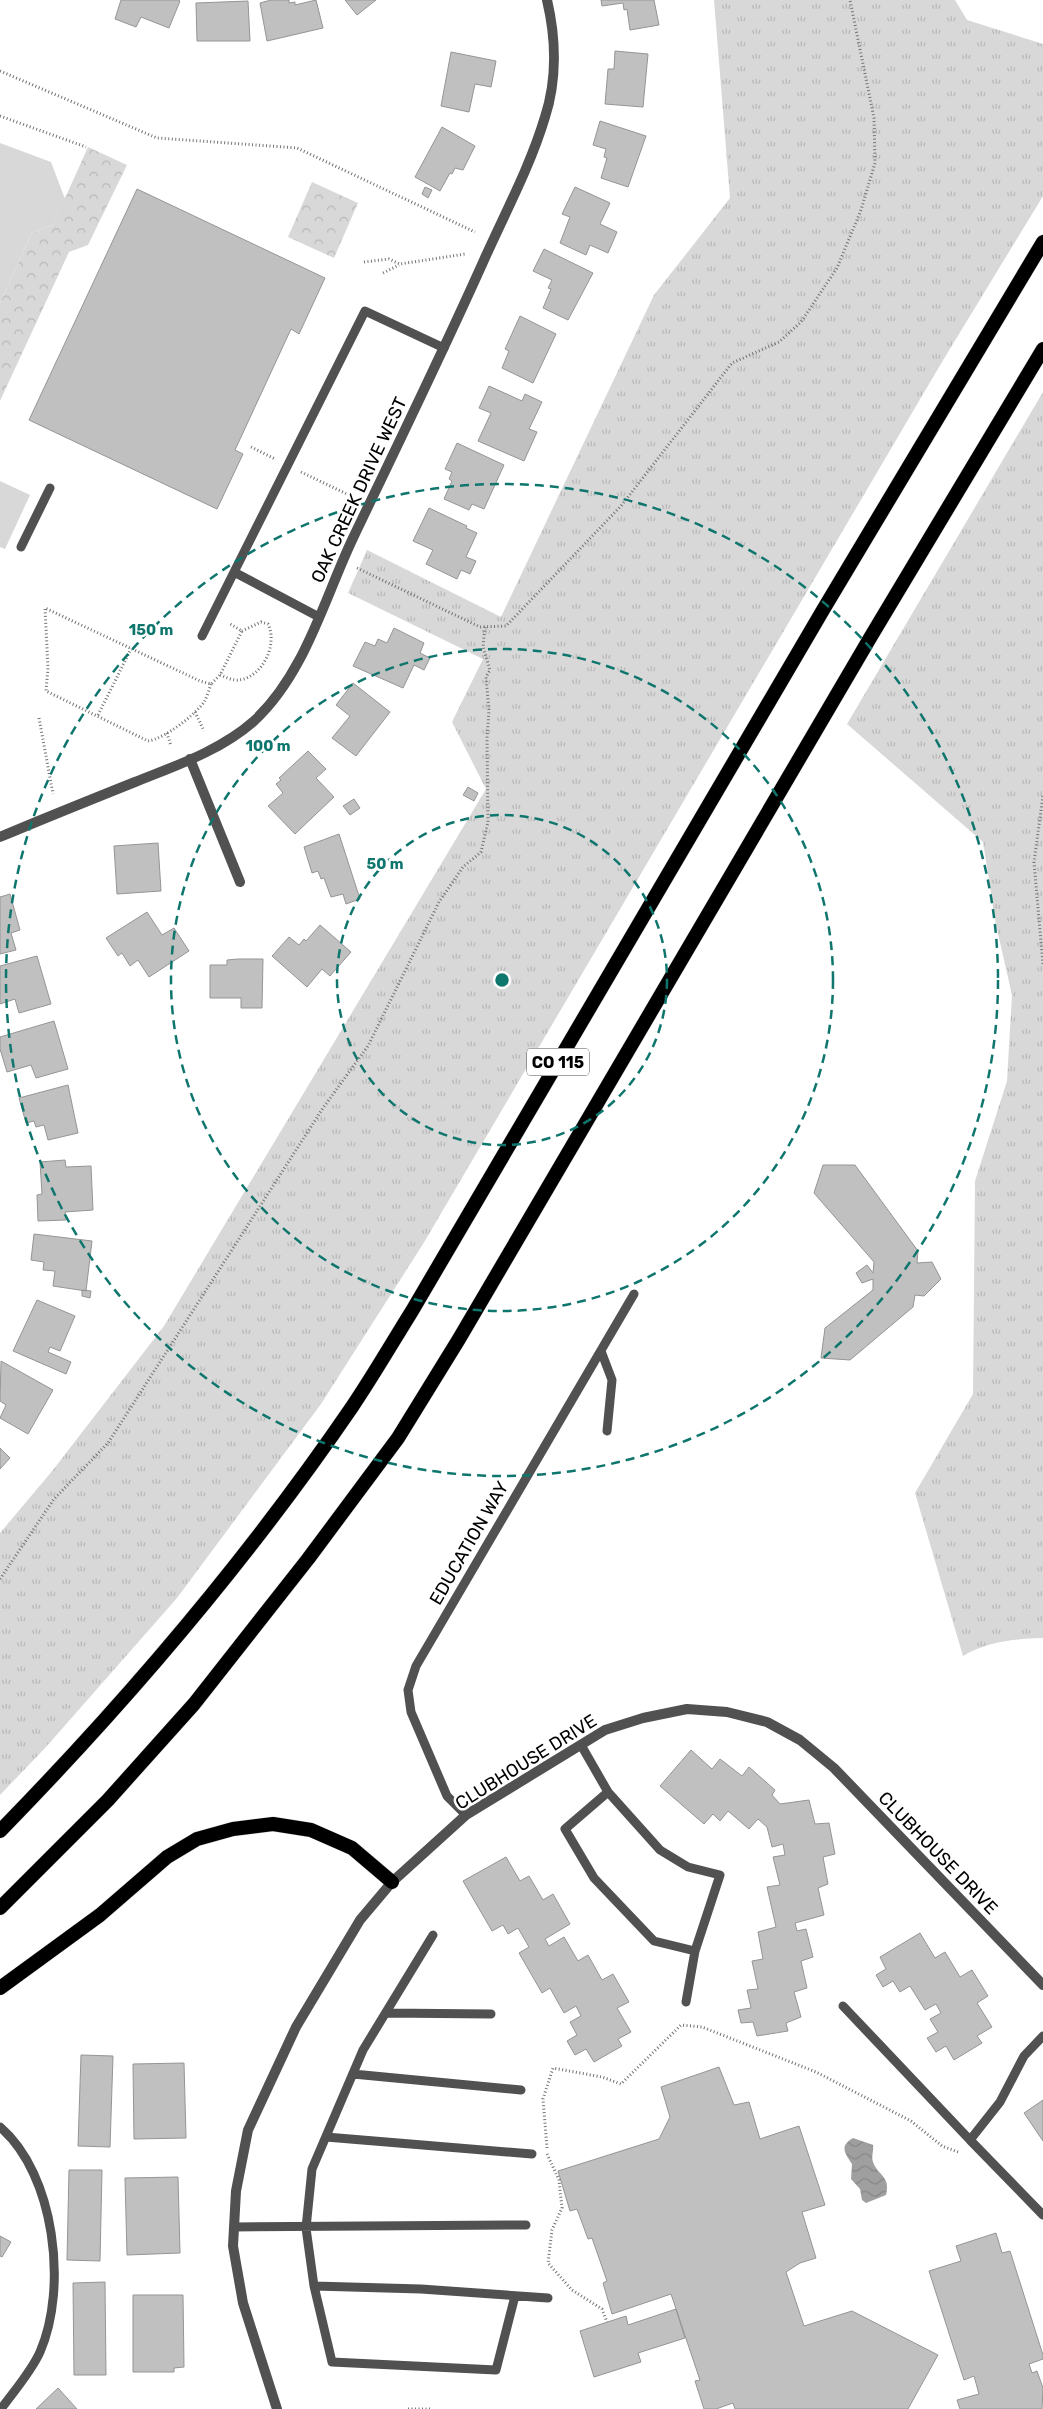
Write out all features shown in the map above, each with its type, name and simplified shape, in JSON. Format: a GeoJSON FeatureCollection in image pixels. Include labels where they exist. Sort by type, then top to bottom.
{"type":"FeatureCollection","features":[{"type":"Feature","properties":{"kind":"highway","name":"CO 115"},"geometry":{"type":"LineString","coordinates":[[0,1831],[68,1762],[152,1669],[265,1525],[352,1407],[412,1311],[818,618],[1043,242]]}},
{"type":"Feature","properties":{"kind":"highway","name":"CO 115"},"geometry":{"type":"LineString","coordinates":[[0,1908],[108,1800],[194,1704],[308,1559],[398,1438],[459,1339],[870,638],[1043,349]]}},
{"type":"Feature","properties":{"kind":"highway"},"geometry":{"type":"LineString","coordinates":[[0,1988],[100,1915],[167,1858],[197,1839],[233,1829],[273,1824],[311,1830],[352,1848],[392,1882]]}},
{"type":"Feature","properties":{"kind":"street","name":"OAK CREEK DRIVE WEST"},"geometry":{"type":"LineString","coordinates":[[0,837],[190,759],[232,737],[253,722],[269,705],[294,667],[319,616],[342,560],[444,348],[531,157],[546,115],[553,80],[554,49],[547,0]]}},
{"type":"Feature","properties":{"kind":"street"},"geometry":{"type":"LineString","coordinates":[[190,759],[240,882]]}},
{"type":"Feature","properties":{"kind":"street","name":"CLUBHOUSE DRIVE"},"geometry":{"type":"LineString","coordinates":[[277,2409],[243,2303],[233,2246],[236,2191],[248,2130],[296,2027],[360,1920],[392,1882],[466,1815],[605,1730],[643,1718],[687,1709],[726,1712],[767,1722],[800,1740],[834,1768],[1043,1985]]}},
{"type":"Feature","properties":{"kind":"lane"},"geometry":{"type":"LineString","coordinates":[[202,636],[365,311],[444,348]]}},
{"type":"Feature","properties":{"kind":"lane"},"geometry":{"type":"LineString","coordinates":[[21,547],[50,488]]}},
{"type":"Feature","properties":{"kind":"lane"},"geometry":{"type":"LineString","coordinates":[[234,572],[319,616]]}},
{"type":"Feature","properties":{"kind":"lane","name":"EDUCATION WAY"},"geometry":{"type":"LineString","coordinates":[[466,1815],[447,1796],[411,1712],[408,1690],[416,1666],[634,1294]]}},
{"type":"Feature","properties":{"kind":"lane"},"geometry":{"type":"LineString","coordinates":[[601,1350],[612,1380],[607,1431]]}},
{"type":"Feature","properties":{"kind":"lane"},"geometry":{"type":"LineString","coordinates":[[581,1745],[608,1792],[660,1850],[688,1866],[720,1874],[695,1951],[686,2002]]}},
{"type":"Feature","properties":{"kind":"lane"},"geometry":{"type":"LineString","coordinates":[[608,1792],[565,1829],[594,1878],[654,1941],[695,1951]]}},
{"type":"Feature","properties":{"kind":"lane"},"geometry":{"type":"LineString","coordinates":[[434,1935],[363,2050],[312,2169],[306,2228],[314,2286],[332,2362],[496,2370],[515,2296]]}},
{"type":"Feature","properties":{"kind":"lane"},"geometry":{"type":"LineString","coordinates":[[843,2006],[1043,2215]]}},
{"type":"Feature","properties":{"kind":"lane"},"geometry":{"type":"LineString","coordinates":[[386,2013],[491,2014]]}},
{"type":"Feature","properties":{"kind":"lane"},"geometry":{"type":"LineString","coordinates":[[970,2140],[1000,2102],[1024,2056],[1043,2036]]}},
{"type":"Feature","properties":{"kind":"lane"},"geometry":{"type":"LineString","coordinates":[[353,2074],[521,2090]]}},
{"type":"Feature","properties":{"kind":"lane"},"geometry":{"type":"LineString","coordinates":[[0,2127],[19,2149],[38,2184],[47,2208],[54,2251],[53,2302],[48,2332],[40,2354],[1,2409]]}},
{"type":"Feature","properties":{"kind":"lane"},"geometry":{"type":"LineString","coordinates":[[326,2137],[532,2154]]}},
{"type":"Feature","properties":{"kind":"lane"},"geometry":{"type":"LineString","coordinates":[[234,2226],[306,2228],[526,2225]]}},
{"type":"Feature","properties":{"kind":"lane"},"geometry":{"type":"LineString","coordinates":[[314,2286],[421,2289],[548,2298]]}},
{"type":"Feature","properties":{"kind":"path"},"geometry":{"type":"LineString","coordinates":[[342,560],[480,627],[506,626],[621,506],[732,363],[779,342],[801,322],[837,268],[861,210],[876,163],[874,118],[850,0]]}},
{"type":"Feature","properties":{"kind":"path"},"geometry":{"type":"LineString","coordinates":[[0,70],[157,138],[297,148],[475,232]]}},
{"type":"Feature","properties":{"kind":"path"},"geometry":{"type":"LineString","coordinates":[[0,116],[86,147]]}},
{"type":"Feature","properties":{"kind":"path"},"geometry":{"type":"LineString","coordinates":[[383,273],[400,264],[465,254]]}},
{"type":"Feature","properties":{"kind":"path"},"geometry":{"type":"LineString","coordinates":[[364,262],[389,258],[400,264]]}},
{"type":"Feature","properties":{"kind":"path"},"geometry":{"type":"LineString","coordinates":[[212,684],[200,681],[45,608],[48,668],[46,691],[148,741],[167,734],[195,712],[204,702],[212,684],[220,676],[242,631],[262,622],[268,624],[272,632],[272,648],[263,663],[251,675],[239,680],[220,676]]}},
{"type":"Feature","properties":{"kind":"path"},"geometry":{"type":"LineString","coordinates":[[230,624],[242,631]]}},
{"type":"Feature","properties":{"kind":"path"},"geometry":{"type":"LineString","coordinates":[[0,1579],[54,1499],[108,1443],[323,1108],[368,1046],[439,902],[463,867],[481,852],[488,822],[487,738],[489,710],[486,677],[490,670],[483,647],[484,626]]}},
{"type":"Feature","properties":{"kind":"path"},"geometry":{"type":"LineString","coordinates":[[98,715],[131,648]]}},
{"type":"Feature","properties":{"kind":"path"},"geometry":{"type":"LineString","coordinates":[[195,712],[204,730]]}},
{"type":"Feature","properties":{"kind":"path"},"geometry":{"type":"LineString","coordinates":[[39,718],[53,794]]}},
{"type":"Feature","properties":{"kind":"path"},"geometry":{"type":"LineString","coordinates":[[167,734],[171,746]]}},
{"type":"Feature","properties":{"kind":"path"},"geometry":{"type":"LineString","coordinates":[[1043,796],[1034,862],[1043,964]]}},
{"type":"Feature","properties":{"kind":"path"},"geometry":{"type":"LineString","coordinates":[[607,2322],[602,2309],[572,2290],[548,2263],[552,2230],[562,2208],[559,2180],[547,2155],[543,2099],[553,2068],[602,2077],[621,2084],[681,2025],[702,2027],[816,2072],[911,2121],[942,2146],[960,2152],[970,2140]]}},
{"type":"Feature","properties":{"kind":"path"},"geometry":{"type":"LineString","coordinates":[[408,2409],[432,2409]]}},
{"type":"Feature","properties":{"kind":"green space"},"geometry":{"type":"Polygon","coordinates":[[[714,0],[955,0],[967,20],[1043,44],[1043,196],[942,362],[423,1244],[321,1404],[177,1598],[46,1747],[0,1795],[0,1533],[53,1470],[164,1326],[486,789],[452,722],[483,659],[348,593],[367,550],[501,617],[654,295],[730,198],[714,0]]]}},
{"type":"Feature","properties":{"kind":"green space"},"geometry":{"type":"Polygon","coordinates":[[[0,143],[51,162],[65,199],[53,225],[32,233],[0,303],[0,143]]]}},
{"type":"Feature","properties":{"kind":"green space"},"geometry":{"type":"Polygon","coordinates":[[[88,147],[127,165],[88,245],[69,252],[0,401],[0,303],[32,233],[53,225],[88,147]]]}},
{"type":"Feature","properties":{"kind":"green space"},"geometry":{"type":"Polygon","coordinates":[[[312,182],[358,203],[334,258],[288,237],[312,182]]]}},
{"type":"Feature","properties":{"kind":"green space"},"geometry":{"type":"Polygon","coordinates":[[[1043,392],[1043,1638],[992,1644],[963,1656],[915,1493],[973,1394],[975,1181],[1007,1081],[1012,995],[996,925],[983,842],[847,724],[1043,392]]]}},
{"type":"Feature","properties":{"kind":"green space"},"geometry":{"type":"Polygon","coordinates":[[[0,481],[30,495],[5,549],[0,547],[0,481]]]}},
{"type":"Feature","properties":{"kind":"water"},"geometry":{"type":"Polygon","coordinates":[[[853,2138],[873,2145],[873,2162],[887,2184],[886,2195],[866,2203],[862,2200],[860,2189],[851,2179],[852,2164],[845,2150],[846,2144],[853,2138]]]}},
{"type":"Feature","properties":{"kind":"building"},"geometry":{"type":"Polygon","coordinates":[[[121,0],[180,1],[169,28],[141,17],[136,27],[115,19],[121,0]]]}},
{"type":"Feature","properties":{"kind":"building"},"geometry":{"type":"Polygon","coordinates":[[[271,0],[289,0],[289,3],[295,2],[295,5],[316,0],[323,28],[267,41],[260,3],[271,0]]]}},
{"type":"Feature","properties":{"kind":"building"},"geometry":{"type":"Polygon","coordinates":[[[345,0],[376,0],[357,15],[345,0]]]}},
{"type":"Feature","properties":{"kind":"building"},"geometry":{"type":"Polygon","coordinates":[[[601,0],[654,0],[659,25],[630,30],[627,9],[624,10],[623,3],[602,6],[601,0]]]}},
{"type":"Feature","properties":{"kind":"building"},"geometry":{"type":"Polygon","coordinates":[[[248,1],[250,41],[197,41],[196,3],[248,1]]]}},
{"type":"Feature","properties":{"kind":"building"},"geometry":{"type":"Polygon","coordinates":[[[615,51],[648,54],[643,107],[605,104],[608,69],[614,69],[615,51]]]}},
{"type":"Feature","properties":{"kind":"building"},"geometry":{"type":"Polygon","coordinates":[[[451,52],[496,61],[491,87],[475,84],[469,112],[441,106],[451,52]]]}},
{"type":"Feature","properties":{"kind":"building"},"geometry":{"type":"Polygon","coordinates":[[[600,121],[646,136],[628,187],[601,178],[607,158],[604,157],[606,149],[593,145],[600,121]]]}},
{"type":"Feature","properties":{"kind":"building"},"geometry":{"type":"Polygon","coordinates":[[[442,127],[475,146],[463,170],[455,168],[440,191],[415,177],[442,127]]]}},
{"type":"Feature","properties":{"kind":"building"},"geometry":{"type":"Polygon","coordinates":[[[425,187],[432,190],[428,198],[422,194],[425,187]]]}},
{"type":"Feature","properties":{"kind":"building"},"geometry":{"type":"Polygon","coordinates":[[[575,187],[610,203],[600,224],[617,232],[608,253],[590,245],[586,255],[560,243],[570,217],[562,214],[575,187]]]}},
{"type":"Feature","properties":{"kind":"building"},"geometry":{"type":"Polygon","coordinates":[[[137,189],[325,278],[299,334],[291,329],[235,450],[243,454],[217,509],[29,420],[137,189]]]}},
{"type":"Feature","properties":{"kind":"building"},"geometry":{"type":"Polygon","coordinates":[[[544,249],[593,273],[568,320],[543,308],[551,289],[548,288],[552,280],[533,271],[544,249]]]}},
{"type":"Feature","properties":{"kind":"building"},"geometry":{"type":"Polygon","coordinates":[[[520,316],[556,334],[533,383],[502,368],[509,351],[505,349],[520,316]]]}},
{"type":"Feature","properties":{"kind":"building"},"geometry":{"type":"Polygon","coordinates":[[[489,386],[522,401],[525,394],[542,402],[529,429],[537,432],[524,461],[478,441],[491,413],[479,408],[489,386]]]}},
{"type":"Feature","properties":{"kind":"building"},"geometry":{"type":"Polygon","coordinates":[[[457,443],[504,465],[484,509],[472,504],[469,510],[444,499],[452,481],[449,479],[452,472],[445,469],[457,443]]]}},
{"type":"Feature","properties":{"kind":"building"},"geometry":{"type":"Polygon","coordinates":[[[429,508],[467,526],[466,528],[477,533],[466,557],[476,561],[470,574],[461,570],[457,579],[426,564],[433,550],[413,541],[429,508]]]}},
{"type":"Feature","properties":{"kind":"building"},"geometry":{"type":"Polygon","coordinates":[[[394,628],[424,643],[420,653],[430,658],[424,670],[414,665],[403,688],[353,666],[365,642],[375,646],[378,639],[387,643],[394,628]]]}},
{"type":"Feature","properties":{"kind":"building"},"geometry":{"type":"Polygon","coordinates":[[[353,683],[390,712],[356,756],[332,738],[350,716],[336,705],[353,683]]]}},
{"type":"Feature","properties":{"kind":"building"},"geometry":{"type":"Polygon","coordinates":[[[308,751],[326,769],[316,778],[334,797],[295,834],[268,806],[283,793],[276,784],[281,780],[279,778],[308,751]]]}},
{"type":"Feature","properties":{"kind":"building"},"geometry":{"type":"Polygon","coordinates":[[[468,787],[478,793],[474,801],[463,795],[468,787]]]}},
{"type":"Feature","properties":{"kind":"building"},"geometry":{"type":"Polygon","coordinates":[[[354,799],[360,808],[350,815],[343,806],[354,799]]]}},
{"type":"Feature","properties":{"kind":"building"},"geometry":{"type":"Polygon","coordinates":[[[339,834],[360,899],[346,904],[343,894],[331,897],[324,878],[321,879],[318,871],[312,873],[304,847],[339,834]]]}},
{"type":"Feature","properties":{"kind":"building"},"geometry":{"type":"Polygon","coordinates":[[[158,843],[161,891],[117,894],[114,846],[158,843]]]}},
{"type":"Feature","properties":{"kind":"building"},"geometry":{"type":"Polygon","coordinates":[[[10,894],[20,930],[11,933],[16,950],[0,954],[0,897],[10,894]]]}},
{"type":"Feature","properties":{"kind":"building"},"geometry":{"type":"Polygon","coordinates":[[[147,912],[162,935],[174,928],[189,951],[149,977],[138,960],[130,966],[122,953],[118,956],[106,938],[147,912]]]}},
{"type":"Feature","properties":{"kind":"building"},"geometry":{"type":"Polygon","coordinates":[[[320,925],[351,952],[330,976],[322,969],[307,987],[272,956],[289,937],[299,945],[304,939],[306,941],[320,925]]]}},
{"type":"Feature","properties":{"kind":"building"},"geometry":{"type":"Polygon","coordinates":[[[37,956],[51,1004],[19,1013],[15,999],[0,1004],[0,966],[37,956]]]}},
{"type":"Feature","properties":{"kind":"building"},"geometry":{"type":"Polygon","coordinates":[[[263,959],[262,1008],[241,1008],[241,998],[210,998],[210,965],[227,965],[227,960],[263,959]]]}},
{"type":"Feature","properties":{"kind":"building"},"geometry":{"type":"Polygon","coordinates":[[[54,1021],[68,1069],[36,1078],[31,1065],[7,1072],[0,1049],[0,1037],[54,1021]]]}},
{"type":"Feature","properties":{"kind":"building"},"geometry":{"type":"Polygon","coordinates":[[[68,1085],[78,1133],[48,1140],[44,1125],[36,1127],[34,1121],[26,1123],[19,1098],[68,1085]]]}},
{"type":"Feature","properties":{"kind":"building"},"geometry":{"type":"Polygon","coordinates":[[[65,1160],[66,1167],[91,1166],[93,1210],[65,1212],[66,1220],[38,1221],[37,1195],[42,1194],[40,1162],[65,1160]]]}},
{"type":"Feature","properties":{"kind":"building"},"geometry":{"type":"Polygon","coordinates":[[[823,1165],[855,1165],[918,1251],[917,1263],[932,1262],[941,1279],[924,1296],[915,1295],[913,1307],[850,1360],[821,1358],[825,1328],[873,1290],[873,1279],[862,1283],[856,1273],[867,1265],[873,1273],[874,1262],[814,1193],[823,1165]]]}},
{"type":"Feature","properties":{"kind":"building"},"geometry":{"type":"Polygon","coordinates":[[[34,1234],[92,1241],[86,1291],[53,1286],[55,1271],[43,1270],[44,1262],[31,1260],[34,1234]]]}},
{"type":"Feature","properties":{"kind":"building"},"geometry":{"type":"Polygon","coordinates":[[[82,1290],[91,1291],[90,1298],[82,1296],[82,1290]]]}},
{"type":"Feature","properties":{"kind":"building"},"geometry":{"type":"Polygon","coordinates":[[[37,1300],[75,1316],[60,1351],[50,1347],[48,1352],[71,1362],[66,1374],[13,1351],[37,1300]]]}},
{"type":"Feature","properties":{"kind":"building"},"geometry":{"type":"Polygon","coordinates":[[[1,1361],[53,1390],[28,1434],[0,1418],[6,1405],[0,1401],[1,1361]]]}},
{"type":"Feature","properties":{"kind":"building"},"geometry":{"type":"Polygon","coordinates":[[[0,1448],[10,1458],[0,1469],[0,1448]]]}},
{"type":"Feature","properties":{"kind":"building"},"geometry":{"type":"Polygon","coordinates":[[[691,1750],[712,1769],[720,1759],[742,1776],[749,1767],[775,1790],[772,1795],[780,1804],[809,1800],[815,1824],[829,1823],[835,1854],[823,1857],[828,1884],[818,1888],[824,1915],[795,1923],[797,1931],[806,1929],[813,1957],[801,1961],[807,1988],[794,1992],[801,2017],[786,2023],[788,2031],[757,2036],[753,2022],[741,2023],[738,2010],[751,2008],[747,1990],[758,1989],[752,1961],[763,1959],[758,1932],[776,1927],[767,1887],[780,1885],[773,1857],[785,1855],[783,1844],[772,1847],[767,1827],[758,1819],[749,1829],[728,1811],[720,1821],[713,1814],[704,1824],[660,1786],[691,1750]]]}},
{"type":"Feature","properties":{"kind":"building"},"geometry":{"type":"Polygon","coordinates":[[[506,1857],[520,1881],[529,1876],[543,1900],[553,1894],[570,1924],[545,1939],[549,1946],[564,1937],[578,1961],[588,1955],[602,1980],[613,1974],[629,2002],[617,2008],[631,2032],[618,2039],[622,2046],[594,2062],[586,2049],[575,2055],[567,2041],[577,2035],[570,2022],[581,2016],[576,2006],[564,2013],[550,1988],[542,1993],[519,1953],[529,1947],[518,1928],[508,1934],[503,1925],[492,1931],[463,1881],[506,1857]]]}},
{"type":"Feature","properties":{"kind":"building"},"geometry":{"type":"Polygon","coordinates":[[[920,1933],[935,1958],[945,1952],[960,1977],[972,1970],[988,1996],[977,2003],[992,2027],[977,2036],[982,2043],[954,2060],[946,2046],[936,2052],[927,2038],[938,2032],[930,2019],[941,2013],[936,2004],[925,2010],[910,1986],[900,1992],[893,1981],[883,1987],[876,1975],[886,1969],[880,1957],[920,1933]]]}},
{"type":"Feature","properties":{"kind":"building"},"geometry":{"type":"Polygon","coordinates":[[[81,2055],[113,2056],[110,2147],[78,2146],[81,2055]]]}},
{"type":"Feature","properties":{"kind":"building"},"geometry":{"type":"Polygon","coordinates":[[[184,2063],[186,2138],[134,2139],[133,2064],[184,2063]]]}},
{"type":"Feature","properties":{"kind":"building"},"geometry":{"type":"Polygon","coordinates":[[[719,2067],[734,2105],[749,2102],[760,2139],[799,2126],[825,2205],[802,2212],[816,2258],[800,2263],[786,2272],[804,2326],[852,2311],[938,2355],[908,2409],[735,2409],[733,2403],[716,2409],[704,2409],[695,2381],[700,2380],[671,2294],[612,2314],[603,2283],[607,2281],[592,2238],[588,2239],[577,2209],[570,2211],[558,2171],[659,2139],[670,2117],[661,2087],[719,2067]]]}},
{"type":"Feature","properties":{"kind":"building"},"geometry":{"type":"Polygon","coordinates":[[[1043,2100],[1043,2141],[1024,2113],[1043,2100]]]}},
{"type":"Feature","properties":{"kind":"building"},"geometry":{"type":"Polygon","coordinates":[[[69,2170],[102,2170],[100,2261],[67,2260],[69,2170]]]}},
{"type":"Feature","properties":{"kind":"building"},"geometry":{"type":"Polygon","coordinates":[[[178,2177],[180,2253],[127,2255],[125,2178],[178,2177]]]}},
{"type":"Feature","properties":{"kind":"building"},"geometry":{"type":"Polygon","coordinates":[[[996,2233],[1002,2253],[1010,2251],[1043,2355],[1043,2359],[1029,2364],[1032,2373],[1037,2371],[1043,2388],[1042,2409],[960,2409],[957,2400],[979,2394],[974,2376],[964,2380],[929,2271],[961,2261],[956,2246],[996,2233]]]}},
{"type":"Feature","properties":{"kind":"building"},"geometry":{"type":"Polygon","coordinates":[[[0,2236],[11,2242],[2,2257],[0,2256],[0,2236]]]}},
{"type":"Feature","properties":{"kind":"building"},"geometry":{"type":"Polygon","coordinates":[[[105,2282],[106,2375],[74,2375],[73,2283],[105,2282]]]}},
{"type":"Feature","properties":{"kind":"building"},"geometry":{"type":"Polygon","coordinates":[[[133,2295],[183,2295],[184,2367],[174,2368],[174,2372],[133,2372],[133,2295]]]}},
{"type":"Feature","properties":{"kind":"building"},"geometry":{"type":"Polygon","coordinates":[[[676,2309],[685,2338],[638,2353],[641,2362],[594,2377],[580,2331],[626,2316],[628,2325],[676,2309]]]}},
{"type":"Feature","properties":{"kind":"building"},"geometry":{"type":"Polygon","coordinates":[[[58,2388],[77,2409],[36,2409],[58,2388]]]}}]}
